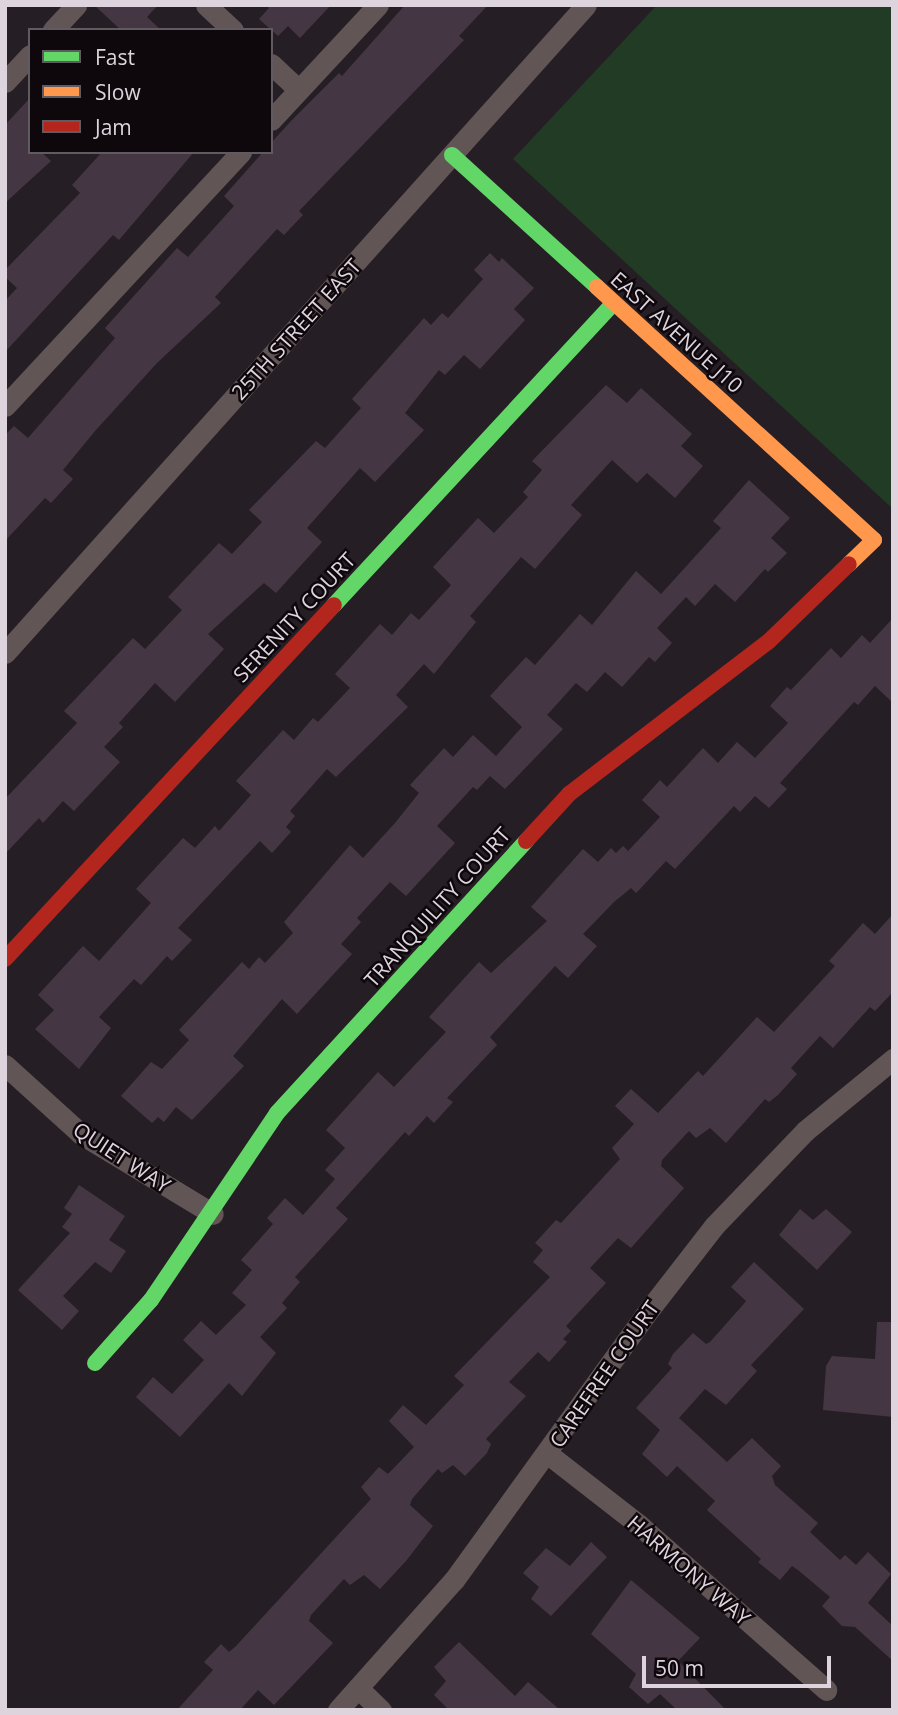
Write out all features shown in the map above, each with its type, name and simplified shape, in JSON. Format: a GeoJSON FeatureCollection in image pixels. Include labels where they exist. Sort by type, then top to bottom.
{"type":"FeatureCollection","features":[{"type":"Feature","properties":{"kind":"street"},"geometry":{"type":"LineString","coordinates":[[55,28],[76,5]]}},
{"type":"Feature","properties":{"kind":"street"},"geometry":{"type":"LineString","coordinates":[[206,5],[231,28]]}},
{"type":"Feature","properties":{"kind":"street"},"geometry":{"type":"LineString","coordinates":[[273,118],[378,5]]}},
{"type":"Feature","properties":{"kind":"street","name":"25TH STREET EAST"},"geometry":{"type":"LineString","coordinates":[[8,644],[586,5]]}},
{"type":"Feature","properties":{"kind":"street"},"geometry":{"type":"LineString","coordinates":[[5,82],[28,57]]}},
{"type":"Feature","properties":{"kind":"street"},"geometry":{"type":"LineString","coordinates":[[273,66],[299,90]]}},
{"type":"Feature","properties":{"kind":"street"},"geometry":{"type":"LineString","coordinates":[[5,405],[239,154]]}},
{"type":"Feature","properties":{"kind":"street","name":"EAST AVENUE J10"},"geometry":{"type":"LineString","coordinates":[[452,155],[874,540]]}},
{"type":"Feature","properties":{"kind":"street","name":"SERENITY COURT"},"geometry":{"type":"LineString","coordinates":[[5,960],[614,303]]}},
{"type":"Feature","properties":{"kind":"street","name":"TRANQUILITY COURT"},"geometry":{"type":"LineString","coordinates":[[95,1363],[151,1300],[213,1214],[277,1112],[569,794],[768,642],[874,540]]}},
{"type":"Feature","properties":{"kind":"street","name":"CAREFREE COURT"},"geometry":{"type":"LineString","coordinates":[[338,1710],[454,1580],[548,1454],[645,1315],[715,1226],[805,1131],[893,1059]]}},
{"type":"Feature","properties":{"kind":"street","name":"QUIET WAY"},"geometry":{"type":"LineString","coordinates":[[5,1065],[81,1134],[213,1214]]}},
{"type":"Feature","properties":{"kind":"street","name":"HARMONY WAY"},"geometry":{"type":"LineString","coordinates":[[548,1454],[638,1524],[826,1690]]}},
{"type":"Feature","properties":{"kind":"street"},"geometry":{"type":"LineString","coordinates":[[358,1688],[381,1710]]}},
{"type":"Feature","properties":{"kind":"green space"},"geometry":{"type":"Polygon","coordinates":[[[657,5],[893,5],[893,509],[513,159],[657,5]]]}},
{"type":"Feature","properties":{"kind":"building"},"geometry":{"type":"Polygon","coordinates":[[[94,5],[158,5],[147,17],[159,28],[119,28],[94,5]]]}},
{"type":"Feature","properties":{"kind":"building"},"geometry":{"type":"Polygon","coordinates":[[[266,5],[331,5],[300,38],[288,26],[278,36],[273,28],[269,28],[259,19],[269,8],[266,5]]]}},
{"type":"Feature","properties":{"kind":"building"},"geometry":{"type":"Polygon","coordinates":[[[405,5],[488,5],[459,36],[464,40],[299,211],[303,215],[284,235],[277,229],[215,297],[221,303],[157,363],[95,431],[63,470],[73,479],[51,503],[45,498],[5,541],[5,435],[14,426],[28,438],[115,338],[105,328],[177,248],[188,257],[234,206],[224,196],[261,154],[273,154],[273,141],[339,73],[342,76],[405,5]]]}},
{"type":"Feature","properties":{"kind":"building"},"geometry":{"type":"Polygon","coordinates":[[[28,100],[28,154],[43,154],[51,161],[5,203],[5,125],[28,100]]]}},
{"type":"Feature","properties":{"kind":"building"},"geometry":{"type":"Polygon","coordinates":[[[100,154],[192,154],[119,240],[113,235],[5,352],[5,301],[17,288],[5,277],[5,270],[80,193],[72,185],[100,154]]]}},
{"type":"Feature","properties":{"kind":"building"},"geometry":{"type":"Polygon","coordinates":[[[490,253],[499,262],[502,258],[534,288],[514,309],[525,320],[480,369],[464,355],[445,375],[439,370],[405,413],[424,430],[375,482],[360,468],[307,528],[322,542],[276,593],[264,583],[208,634],[224,649],[175,702],[155,683],[119,723],[123,727],[104,747],[120,762],[74,811],[63,801],[43,823],[39,818],[5,854],[5,799],[77,723],[64,711],[133,638],[145,649],[182,610],[168,597],[219,543],[232,554],[262,522],[249,510],[316,441],[325,448],[361,408],[352,399],[424,318],[431,325],[442,313],[448,318],[483,279],[474,270],[490,253]]]}},
{"type":"Feature","properties":{"kind":"building"},"geometry":{"type":"Polygon","coordinates":[[[606,385],[627,403],[641,388],[692,434],[681,446],[703,466],[675,498],[647,473],[637,483],[612,460],[571,505],[582,515],[535,569],[521,557],[470,616],[476,622],[434,674],[424,664],[396,695],[408,707],[336,777],[327,769],[290,811],[295,816],[286,827],[291,832],[272,853],[260,841],[178,928],[192,940],[172,961],[167,956],[141,985],[134,979],[99,1017],[111,1028],[79,1069],[35,1029],[54,1010],[38,995],[83,946],[99,961],[151,903],[136,889],[183,838],[195,848],[215,826],[219,831],[251,795],[236,781],[283,730],[294,740],[313,718],[318,722],[350,688],[335,674],[380,624],[392,635],[411,613],[419,620],[451,585],[433,567],[478,518],[494,533],[528,497],[523,492],[542,470],[532,461],[606,385]]]}},
{"type":"Feature","properties":{"kind":"building"},"geometry":{"type":"Polygon","coordinates":[[[749,480],[790,518],[771,538],[787,553],[768,572],[765,569],[735,602],[715,584],[695,606],[686,597],[657,628],[672,643],[655,662],[649,657],[622,687],[605,672],[587,692],[576,683],[547,715],[563,729],[505,789],[490,776],[477,790],[473,787],[437,826],[455,843],[406,896],[390,882],[357,918],[361,922],[341,944],[352,954],[297,1014],[282,999],[233,1056],[244,1066],[192,1120],[176,1107],[164,1122],[158,1117],[152,1123],[121,1096],[151,1062],[162,1069],[189,1040],[179,1030],[242,962],[249,969],[259,957],[265,963],[293,933],[284,922],[350,845],[363,858],[419,793],[410,785],[444,748],[453,757],[473,735],[496,756],[522,727],[490,696],[526,657],[535,665],[580,614],[592,625],[636,571],[661,594],[721,528],[713,521],[749,480]]]}},
{"type":"Feature","properties":{"kind":"building"},"geometry":{"type":"Polygon","coordinates":[[[893,618],[893,703],[875,686],[858,705],[854,702],[780,783],[787,789],[769,808],[755,796],[740,812],[734,806],[675,869],[666,861],[636,893],[631,888],[583,934],[597,946],[568,978],[555,966],[490,1037],[497,1045],[447,1098],[453,1102],[434,1123],[427,1116],[409,1136],[405,1132],[336,1208],[348,1219],[295,1277],[300,1282],[282,1303],[287,1308],[260,1337],[276,1353],[242,1396],[229,1383],[180,1437],[136,1397],[153,1377],[172,1394],[204,1360],[183,1340],[201,1321],[216,1335],[246,1305],[232,1293],[252,1270],[241,1260],[273,1224],[267,1218],[285,1198],[303,1215],[335,1179],[325,1170],[345,1148],[326,1130],[378,1072],[394,1087],[446,1032],[429,1017],[479,962],[491,973],[547,921],[531,907],[583,849],[598,862],[611,848],[616,853],[623,846],[628,851],[660,817],[642,800],[660,780],[667,787],[703,748],[718,763],[737,742],[755,758],[788,723],[770,706],[787,687],[791,690],[831,648],[841,658],[862,635],[870,643],[893,618]]]}},
{"type":"Feature","properties":{"kind":"building"},"geometry":{"type":"Polygon","coordinates":[[[893,914],[893,992],[875,1011],[870,1007],[833,1048],[820,1036],[791,1068],[797,1074],[778,1095],[769,1102],[765,1099],[726,1143],[710,1128],[696,1138],[689,1131],[662,1160],[661,1166],[684,1188],[631,1248],[618,1238],[590,1268],[606,1283],[566,1326],[571,1331],[563,1339],[567,1342],[549,1362],[538,1352],[509,1382],[526,1396],[486,1439],[491,1444],[487,1453],[465,1476],[453,1465],[442,1473],[438,1469],[412,1499],[410,1505],[433,1526],[406,1561],[380,1589],[364,1575],[350,1585],[344,1579],[311,1615],[309,1621],[333,1643],[274,1705],[258,1690],[240,1710],[177,1710],[213,1670],[204,1662],[221,1644],[229,1652],[236,1646],[371,1499],[361,1487],[379,1467],[388,1474],[414,1447],[389,1421],[403,1405],[426,1425],[464,1385],[454,1376],[550,1277],[533,1262],[543,1250],[535,1243],[556,1220],[561,1223],[620,1159],[612,1148],[634,1124],[615,1106],[631,1089],[658,1113],[698,1071],[703,1076],[757,1017],[774,1032],[835,966],[829,961],[863,923],[875,934],[893,914]]]}},
{"type":"Feature","properties":{"kind":"building"},"geometry":{"type":"Polygon","coordinates":[[[79,1185],[125,1216],[109,1240],[126,1251],[111,1273],[95,1262],[63,1296],[79,1311],[62,1330],[18,1290],[70,1233],[62,1227],[72,1214],[64,1208],[79,1185]]]}},
{"type":"Feature","properties":{"kind":"building"},"geometry":{"type":"Polygon","coordinates":[[[800,1209],[813,1220],[826,1209],[852,1232],[817,1270],[779,1235],[800,1209]]]}},
{"type":"Feature","properties":{"kind":"building"},"geometry":{"type":"Polygon","coordinates":[[[754,1262],[804,1309],[751,1365],[757,1371],[726,1405],[705,1389],[679,1418],[727,1462],[752,1438],[781,1466],[772,1476],[775,1485],[818,1523],[810,1532],[840,1560],[845,1555],[856,1565],[868,1552],[891,1574],[868,1603],[893,1626],[893,1661],[855,1627],[842,1626],[822,1606],[830,1597],[798,1570],[792,1566],[780,1580],[758,1562],[761,1559],[707,1510],[715,1501],[677,1466],[667,1477],[642,1454],[660,1430],[636,1408],[672,1368],[668,1364],[673,1354],[693,1333],[706,1344],[710,1342],[742,1306],[746,1301],[731,1287],[754,1262]]]}},
{"type":"Feature","properties":{"kind":"building"},"geometry":{"type":"Polygon","coordinates":[[[877,1322],[893,1322],[893,1417],[823,1410],[826,1366],[832,1356],[875,1359],[877,1322]]]}},
{"type":"Feature","properties":{"kind":"building"},"geometry":{"type":"Polygon","coordinates":[[[591,1542],[607,1557],[551,1616],[531,1599],[539,1587],[523,1573],[546,1548],[570,1566],[591,1542]]]}},
{"type":"Feature","properties":{"kind":"building"},"geometry":{"type":"Polygon","coordinates":[[[631,1580],[700,1638],[678,1661],[726,1710],[677,1710],[660,1694],[648,1704],[629,1687],[636,1674],[591,1634],[631,1580]]]}},
{"type":"Feature","properties":{"kind":"building"},"geometry":{"type":"Polygon","coordinates":[[[459,1642],[515,1696],[528,1682],[560,1710],[449,1710],[434,1695],[446,1681],[434,1667],[459,1642]]]}},
{"type":"Feature","properties":{"kind":"traffic: fast"},"geometry":{"type":"LineString","coordinates":[[452,155],[597,287]]}},
{"type":"Feature","properties":{"kind":"traffic: fast"},"geometry":{"type":"LineString","coordinates":[[334,605],[614,303]]}},
{"type":"Feature","properties":{"kind":"traffic: fast"},"geometry":{"type":"LineString","coordinates":[[95,1363],[151,1300],[277,1113],[526,841]]}},
{"type":"Feature","properties":{"kind":"traffic: slow"},"geometry":{"type":"LineString","coordinates":[[597,287],[874,540],[849,564]]}},
{"type":"Feature","properties":{"kind":"traffic: jam"},"geometry":{"type":"LineString","coordinates":[[526,841],[569,794],[768,642],[849,564]]}},
{"type":"Feature","properties":{"kind":"traffic: jam"},"geometry":{"type":"LineString","coordinates":[[5,959],[334,605]]}}]}
